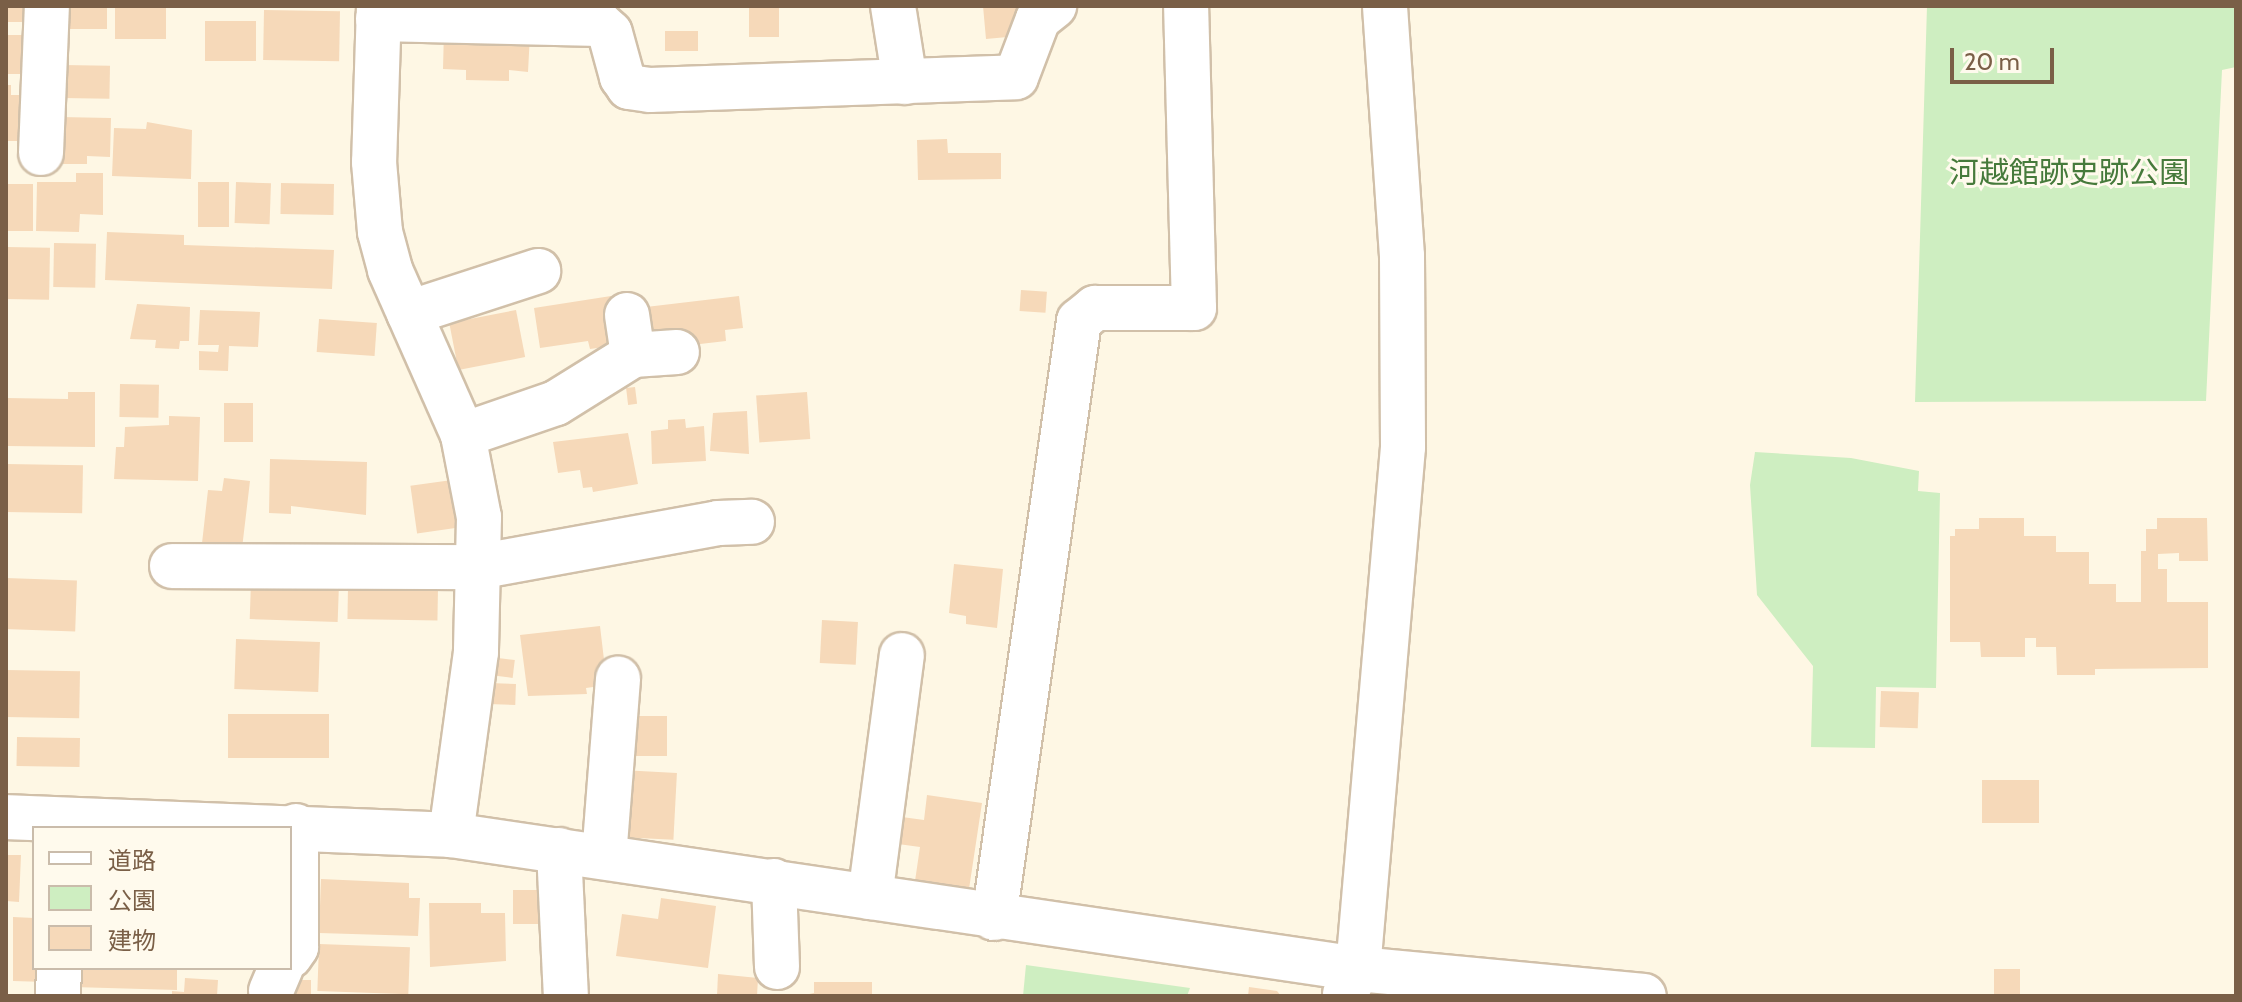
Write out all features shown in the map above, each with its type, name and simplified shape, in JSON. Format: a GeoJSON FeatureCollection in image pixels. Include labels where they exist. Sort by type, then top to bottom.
{"type":"FeatureCollection","features":[{"type":"Feature","properties":{"kind":"street"},"geometry":{"type":"LineString","coordinates":[[41,153],[47,6]]}},
{"type":"Feature","properties":{"kind":"street"},"geometry":{"type":"LineString","coordinates":[[893,6],[905,82]]}},
{"type":"Feature","properties":{"kind":"street"},"geometry":{"type":"LineString","coordinates":[[451,835],[476,652],[479,517],[463,435],[390,270],[375,201],[379,12],[600,24],[610,33],[622,77],[629,87],[650,90],[1016,77],[1038,19],[1054,6]]}},
{"type":"Feature","properties":{"kind":"street"},"geometry":{"type":"LineString","coordinates":[[994,918],[1079,321],[1095,308],[1194,308],[1186,6]]}},
{"type":"Feature","properties":{"kind":"street"},"geometry":{"type":"LineString","coordinates":[[1351,982],[1403,447],[1402,256],[1385,6]]}},
{"type":"Feature","properties":{"kind":"street"},"geometry":{"type":"LineString","coordinates":[[409,313],[538,271]]}},
{"type":"Feature","properties":{"kind":"street"},"geometry":{"type":"LineString","coordinates":[[463,435],[556,403],[630,335],[677,352]]}},
{"type":"Feature","properties":{"kind":"street"},"geometry":{"type":"LineString","coordinates":[[172,566],[477,567],[718,523],[752,522]]}},
{"type":"Feature","properties":{"kind":"street"},"geometry":{"type":"LineString","coordinates":[[870,897],[902,655]]}},
{"type":"Feature","properties":{"kind":"street"},"geometry":{"type":"LineString","coordinates":[[604,857],[618,679]]}},
{"type":"Feature","properties":{"kind":"street"},"geometry":{"type":"LineString","coordinates":[[6,817],[67,824],[296,826],[451,835],[774,881],[1351,982],[1644,996]]}},
{"type":"Feature","properties":{"kind":"street"},"geometry":{"type":"LineString","coordinates":[[292,954],[296,947],[296,826]]}},
{"type":"Feature","properties":{"kind":"street"},"geometry":{"type":"LineString","coordinates":[[559,850],[566,996]]}},
{"type":"Feature","properties":{"kind":"street"},"geometry":{"type":"LineString","coordinates":[[774,881],[777,967]]}},
{"type":"Feature","properties":{"kind":"street"},"geometry":{"type":"LineString","coordinates":[[58,996],[59,970]]}},
{"type":"Feature","properties":{"kind":"green space","name":"河越館跡史跡公園"},"geometry":{"type":"Polygon","coordinates":[[[1927,6],[2236,6],[2236,67],[2222,70],[2206,401],[1915,402],[1927,6]]]}},
{"type":"Feature","properties":{"kind":"green space"},"geometry":{"type":"Polygon","coordinates":[[[1755,452],[1851,458],[1919,471],[1918,491],[1940,493],[1936,688],[1876,687],[1875,748],[1811,747],[1813,666],[1757,595],[1750,485],[1755,452]]]}},
{"type":"Feature","properties":{"kind":"green space"},"geometry":{"type":"Polygon","coordinates":[[[1026,965],[1190,988],[1187,996],[1023,996],[1026,965]]]}},
{"type":"Feature","properties":{"kind":"building"},"geometry":{"type":"Polygon","coordinates":[[[6,6],[34,6],[34,22],[6,22],[6,6]]]}},
{"type":"Feature","properties":{"kind":"building"},"geometry":{"type":"Polygon","coordinates":[[[64,6],[107,6],[107,29],[64,29],[64,6]]]}},
{"type":"Feature","properties":{"kind":"building"},"geometry":{"type":"Polygon","coordinates":[[[115,6],[166,6],[166,39],[115,39],[115,6]]]}},
{"type":"Feature","properties":{"kind":"building"},"geometry":{"type":"Polygon","coordinates":[[[749,6],[779,6],[779,37],[749,37],[749,6]]]}},
{"type":"Feature","properties":{"kind":"building"},"geometry":{"type":"Polygon","coordinates":[[[983,6],[1030,6],[1028,35],[986,39],[983,6]]]}},
{"type":"Feature","properties":{"kind":"building"},"geometry":{"type":"Polygon","coordinates":[[[264,10],[340,11],[339,61],[263,60],[264,10]]]}},
{"type":"Feature","properties":{"kind":"building"},"geometry":{"type":"Polygon","coordinates":[[[205,21],[256,21],[256,61],[205,61],[205,21]]]}},
{"type":"Feature","properties":{"kind":"building"},"geometry":{"type":"Polygon","coordinates":[[[444,30],[530,34],[528,72],[509,70],[509,81],[466,80],[466,70],[443,69],[444,30]]]}},
{"type":"Feature","properties":{"kind":"building"},"geometry":{"type":"Polygon","coordinates":[[[665,31],[698,31],[698,51],[665,51],[665,31]]]}},
{"type":"Feature","properties":{"kind":"building"},"geometry":{"type":"Polygon","coordinates":[[[6,35],[30,35],[30,74],[6,74],[6,35]]]}},
{"type":"Feature","properties":{"kind":"building"},"geometry":{"type":"Polygon","coordinates":[[[63,65],[110,66],[109,99],[62,98],[63,65]]]}},
{"type":"Feature","properties":{"kind":"building"},"geometry":{"type":"Polygon","coordinates":[[[6,85],[11,85],[11,95],[31,95],[30,141],[6,141],[6,85]]]}},
{"type":"Feature","properties":{"kind":"building"},"geometry":{"type":"Polygon","coordinates":[[[60,117],[111,118],[110,157],[87,156],[87,164],[59,164],[60,117]]]}},
{"type":"Feature","properties":{"kind":"building"},"geometry":{"type":"Polygon","coordinates":[[[147,122],[192,130],[191,179],[112,176],[114,128],[146,129],[147,122]]]}},
{"type":"Feature","properties":{"kind":"building"},"geometry":{"type":"Polygon","coordinates":[[[947,139],[948,153],[1001,153],[1001,179],[918,180],[917,140],[947,139]]]}},
{"type":"Feature","properties":{"kind":"building"},"geometry":{"type":"Polygon","coordinates":[[[76,173],[103,173],[103,215],[80,214],[79,232],[36,231],[37,182],[76,182],[76,173]]]}},
{"type":"Feature","properties":{"kind":"building"},"geometry":{"type":"Polygon","coordinates":[[[198,182],[229,182],[229,227],[198,227],[198,182]]]}},
{"type":"Feature","properties":{"kind":"building"},"geometry":{"type":"Polygon","coordinates":[[[236,182],[271,183],[270,224],[235,223],[236,182]]]}},
{"type":"Feature","properties":{"kind":"building"},"geometry":{"type":"Polygon","coordinates":[[[281,183],[334,184],[333,215],[280,214],[281,183]]]}},
{"type":"Feature","properties":{"kind":"building"},"geometry":{"type":"Polygon","coordinates":[[[6,184],[33,184],[33,231],[6,231],[6,184]]]}},
{"type":"Feature","properties":{"kind":"building"},"geometry":{"type":"Polygon","coordinates":[[[107,232],[184,235],[184,245],[334,250],[332,289],[105,280],[107,232]]]}},
{"type":"Feature","properties":{"kind":"building"},"geometry":{"type":"Polygon","coordinates":[[[54,243],[96,244],[95,288],[53,287],[54,243]]]}},
{"type":"Feature","properties":{"kind":"building"},"geometry":{"type":"Polygon","coordinates":[[[6,247],[50,248],[49,300],[6,299],[6,247]]]}},
{"type":"Feature","properties":{"kind":"building"},"geometry":{"type":"Polygon","coordinates":[[[1021,290],[1047,292],[1045,313],[1020,311],[1021,290]]]}},
{"type":"Feature","properties":{"kind":"building"},"geometry":{"type":"Polygon","coordinates":[[[611,296],[619,345],[590,349],[588,341],[540,348],[534,308],[611,296]]]}},
{"type":"Feature","properties":{"kind":"building"},"geometry":{"type":"Polygon","coordinates":[[[739,296],[743,328],[725,330],[726,341],[657,349],[646,307],[739,296]]]}},
{"type":"Feature","properties":{"kind":"building"},"geometry":{"type":"Polygon","coordinates":[[[137,304],[190,307],[189,341],[180,341],[179,349],[155,348],[156,340],[130,339],[137,304]]]}},
{"type":"Feature","properties":{"kind":"building"},"geometry":{"type":"Polygon","coordinates":[[[200,310],[260,312],[258,347],[229,346],[228,371],[199,370],[199,351],[218,352],[219,345],[198,345],[200,310]]]}},
{"type":"Feature","properties":{"kind":"building"},"geometry":{"type":"Polygon","coordinates":[[[516,310],[525,357],[458,370],[449,323],[516,310]]]}},
{"type":"Feature","properties":{"kind":"building"},"geometry":{"type":"Polygon","coordinates":[[[319,319],[377,323],[375,356],[317,352],[319,319]]]}},
{"type":"Feature","properties":{"kind":"building"},"geometry":{"type":"Polygon","coordinates":[[[120,384],[159,385],[158,418],[119,417],[120,384]]]}},
{"type":"Feature","properties":{"kind":"building"},"geometry":{"type":"Polygon","coordinates":[[[635,387],[637,404],[628,405],[626,388],[635,387]]]}},
{"type":"Feature","properties":{"kind":"building"},"geometry":{"type":"Polygon","coordinates":[[[68,392],[95,392],[95,447],[6,446],[6,398],[68,399],[68,392]]]}},
{"type":"Feature","properties":{"kind":"building"},"geometry":{"type":"Polygon","coordinates":[[[807,392],[810,439],[759,442],[756,396],[807,392]]]}},
{"type":"Feature","properties":{"kind":"building"},"geometry":{"type":"Polygon","coordinates":[[[224,403],[253,403],[253,442],[224,442],[224,403]]]}},
{"type":"Feature","properties":{"kind":"building"},"geometry":{"type":"Polygon","coordinates":[[[747,411],[749,454],[710,451],[713,413],[747,411]]]}},
{"type":"Feature","properties":{"kind":"building"},"geometry":{"type":"Polygon","coordinates":[[[169,416],[200,417],[198,481],[114,479],[116,447],[124,447],[125,427],[169,425],[169,416]]]}},
{"type":"Feature","properties":{"kind":"building"},"geometry":{"type":"Polygon","coordinates":[[[685,419],[686,428],[704,426],[706,461],[652,464],[651,431],[668,429],[668,420],[685,419]]]}},
{"type":"Feature","properties":{"kind":"building"},"geometry":{"type":"Polygon","coordinates":[[[628,433],[638,484],[593,492],[592,487],[583,488],[580,470],[558,473],[553,442],[628,433]]]}},
{"type":"Feature","properties":{"kind":"building"},"geometry":{"type":"Polygon","coordinates":[[[270,459],[367,462],[366,515],[291,506],[291,514],[269,513],[270,459]]]}},
{"type":"Feature","properties":{"kind":"building"},"geometry":{"type":"Polygon","coordinates":[[[6,464],[83,465],[82,513],[6,512],[6,464]]]}},
{"type":"Feature","properties":{"kind":"building"},"geometry":{"type":"Polygon","coordinates":[[[224,478],[250,481],[241,557],[201,552],[208,490],[222,491],[224,478]]]}},
{"type":"Feature","properties":{"kind":"building"},"geometry":{"type":"Polygon","coordinates":[[[452,480],[459,528],[417,533],[410,486],[452,480]]]}},
{"type":"Feature","properties":{"kind":"building"},"geometry":{"type":"Polygon","coordinates":[[[1979,518],[2024,518],[2024,536],[2056,536],[2056,552],[2089,552],[2089,584],[2116,584],[2116,602],[2141,602],[2141,551],[2146,551],[2146,529],[2157,529],[2157,518],[2207,518],[2208,561],[2179,561],[2179,553],[2158,554],[2158,569],[2167,569],[2167,602],[2208,602],[2208,668],[2095,669],[2095,675],[2057,675],[2056,647],[2036,647],[2036,638],[2025,638],[2025,657],[1981,657],[1980,642],[1950,642],[1950,536],[1955,536],[1955,529],[1979,529],[1979,518]]]}},
{"type":"Feature","properties":{"kind":"building"},"geometry":{"type":"Polygon","coordinates":[[[954,564],[1003,569],[997,628],[966,624],[966,616],[949,613],[954,564]]]}},
{"type":"Feature","properties":{"kind":"building"},"geometry":{"type":"Polygon","coordinates":[[[6,578],[77,580],[75,631],[6,629],[6,578]]]}},
{"type":"Feature","properties":{"kind":"building"},"geometry":{"type":"Polygon","coordinates":[[[251,582],[339,585],[338,622],[250,619],[251,582]]]}},
{"type":"Feature","properties":{"kind":"building"},"geometry":{"type":"Polygon","coordinates":[[[348,587],[438,589],[437,621],[347,619],[348,587]]]}},
{"type":"Feature","properties":{"kind":"building"},"geometry":{"type":"Polygon","coordinates":[[[822,620],[858,622],[856,665],[820,663],[822,620]]]}},
{"type":"Feature","properties":{"kind":"building"},"geometry":{"type":"Polygon","coordinates":[[[600,626],[607,685],[586,688],[587,694],[528,696],[520,635],[600,626]]]}},
{"type":"Feature","properties":{"kind":"building"},"geometry":{"type":"Polygon","coordinates":[[[236,639],[320,642],[318,692],[234,689],[236,639]]]}},
{"type":"Feature","properties":{"kind":"building"},"geometry":{"type":"Polygon","coordinates":[[[490,657],[515,660],[513,678],[488,675],[490,657]]]}},
{"type":"Feature","properties":{"kind":"building"},"geometry":{"type":"Polygon","coordinates":[[[6,670],[80,671],[79,718],[6,717],[6,670]]]}},
{"type":"Feature","properties":{"kind":"building"},"geometry":{"type":"Polygon","coordinates":[[[489,683],[516,684],[515,705],[488,704],[489,683]]]}},
{"type":"Feature","properties":{"kind":"building"},"geometry":{"type":"Polygon","coordinates":[[[1881,691],[1919,692],[1918,728],[1880,727],[1881,691]]]}},
{"type":"Feature","properties":{"kind":"building"},"geometry":{"type":"Polygon","coordinates":[[[228,714],[329,714],[329,758],[228,758],[228,714]]]}},
{"type":"Feature","properties":{"kind":"building"},"geometry":{"type":"Polygon","coordinates":[[[633,716],[667,716],[667,756],[633,756],[633,716]]]}},
{"type":"Feature","properties":{"kind":"building"},"geometry":{"type":"Polygon","coordinates":[[[17,737],[80,738],[79,767],[16,766],[17,737]]]}},
{"type":"Feature","properties":{"kind":"building"},"geometry":{"type":"Polygon","coordinates":[[[621,770],[677,773],[673,840],[617,837],[621,770]]]}},
{"type":"Feature","properties":{"kind":"building"},"geometry":{"type":"Polygon","coordinates":[[[1982,780],[2039,780],[2039,823],[1982,823],[1982,780]]]}},
{"type":"Feature","properties":{"kind":"building"},"geometry":{"type":"Polygon","coordinates":[[[927,795],[982,803],[969,889],[915,881],[920,847],[898,844],[902,817],[924,820],[927,795]]]}},
{"type":"Feature","properties":{"kind":"building"},"geometry":{"type":"Polygon","coordinates":[[[6,855],[21,855],[19,902],[6,901],[6,855]]]}},
{"type":"Feature","properties":{"kind":"building"},"geometry":{"type":"Polygon","coordinates":[[[321,879],[409,883],[409,898],[420,898],[418,936],[319,933],[321,879]]]}},
{"type":"Feature","properties":{"kind":"building"},"geometry":{"type":"Polygon","coordinates":[[[513,890],[542,890],[542,924],[513,924],[513,890]]]}},
{"type":"Feature","properties":{"kind":"building"},"geometry":{"type":"Polygon","coordinates":[[[661,898],[716,906],[708,968],[616,956],[622,914],[658,919],[661,898]]]}},
{"type":"Feature","properties":{"kind":"building"},"geometry":{"type":"Polygon","coordinates":[[[429,903],[481,903],[481,913],[505,913],[506,961],[430,967],[429,903]]]}},
{"type":"Feature","properties":{"kind":"building"},"geometry":{"type":"Polygon","coordinates":[[[13,917],[32,918],[32,970],[46,970],[46,982],[13,981],[13,917]]]}},
{"type":"Feature","properties":{"kind":"building"},"geometry":{"type":"Polygon","coordinates":[[[319,944],[410,947],[408,994],[317,991],[319,944]]]}},
{"type":"Feature","properties":{"kind":"building"},"geometry":{"type":"Polygon","coordinates":[[[1994,969],[2020,969],[2020,996],[1994,996],[1994,969]]]}},
{"type":"Feature","properties":{"kind":"building"},"geometry":{"type":"Polygon","coordinates":[[[74,970],[177,970],[177,990],[73,987],[74,970]]]}},
{"type":"Feature","properties":{"kind":"building"},"geometry":{"type":"Polygon","coordinates":[[[718,974],[758,978],[757,996],[717,996],[718,974]]]}},
{"type":"Feature","properties":{"kind":"building"},"geometry":{"type":"Polygon","coordinates":[[[185,978],[218,980],[217,996],[172,996],[172,991],[184,992],[185,978]]]}},
{"type":"Feature","properties":{"kind":"building"},"geometry":{"type":"Polygon","coordinates":[[[287,980],[311,980],[311,996],[287,996],[287,980]]]}},
{"type":"Feature","properties":{"kind":"building"},"geometry":{"type":"Polygon","coordinates":[[[814,982],[872,982],[872,996],[800,996],[814,993],[814,982]]]}},
{"type":"Feature","properties":{"kind":"building"},"geometry":{"type":"Polygon","coordinates":[[[1249,987],[1277,991],[1281,996],[1248,996],[1249,987]]]}}]}
